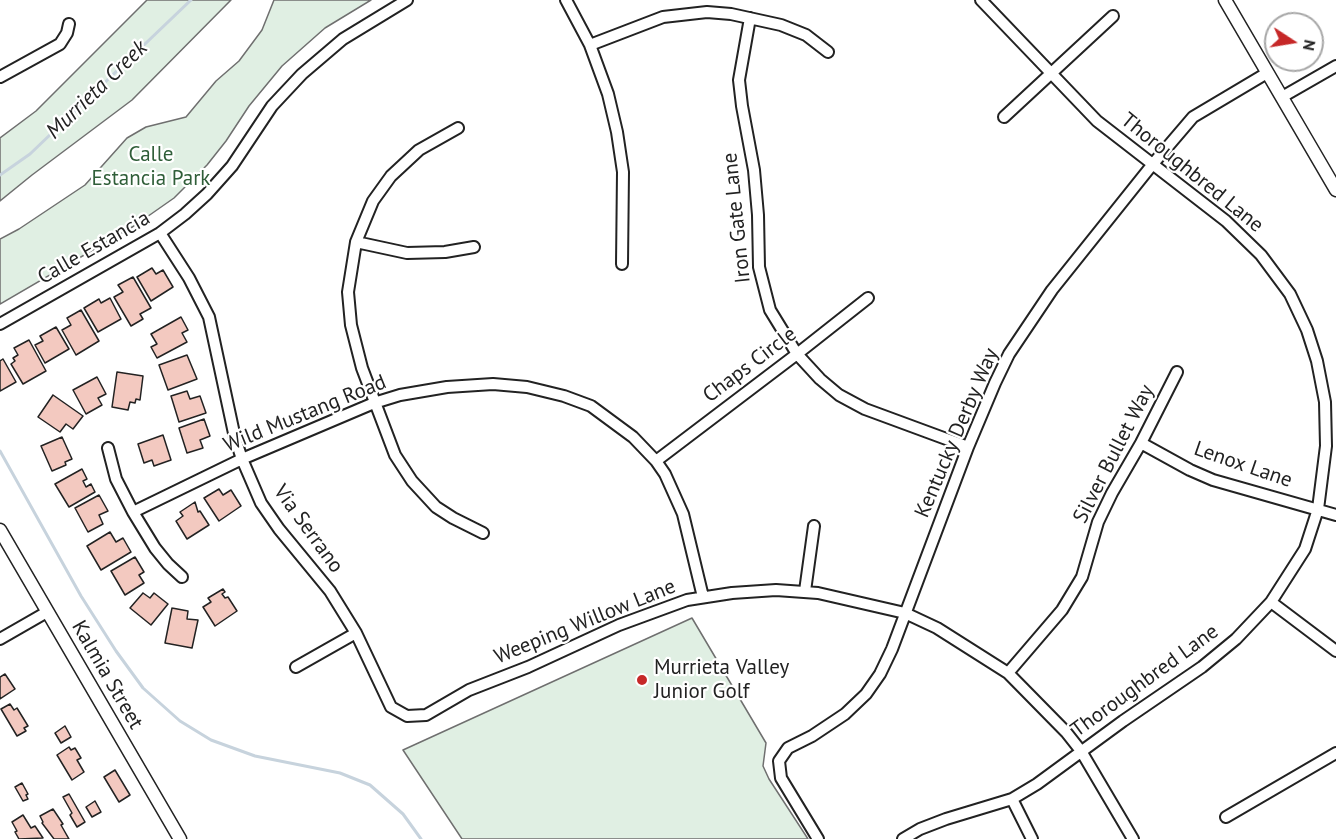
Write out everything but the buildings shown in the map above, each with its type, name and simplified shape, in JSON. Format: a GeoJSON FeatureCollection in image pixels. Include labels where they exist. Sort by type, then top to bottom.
{"type":"FeatureCollection","features":[{"type":"Feature","properties":{"kind":"street","name":"Calle Estancia"},"geometry":{"type":"LineString","coordinates":[[0,324],[160,233],[207,194],[232,166],[272,106],[302,74],[344,39],[407,0]]}},
{"type":"Feature","properties":{"kind":"street"},"geometry":{"type":"LineString","coordinates":[[566,0],[590,45],[608,94],[617,132],[623,172],[622,264]]}},
{"type":"Feature","properties":{"kind":"street","name":"Thoroughbred Lane"},"geometry":{"type":"LineString","coordinates":[[903,839],[920,829],[946,819],[1012,799],[1037,784],[1202,667],[1236,639],[1271,602],[1305,549],[1318,509],[1326,446],[1325,402],[1307,330],[1290,294],[1261,255],[1226,221],[1097,121],[981,0]]}},
{"type":"Feature","properties":{"kind":"street"},"geometry":{"type":"LineString","coordinates":[[1225,0],[1336,190]]}},
{"type":"Feature","properties":{"kind":"street"},"geometry":{"type":"LineString","coordinates":[[590,45],[663,17],[707,12],[781,25],[806,35],[828,52]]}},
{"type":"Feature","properties":{"kind":"street"},"geometry":{"type":"LineString","coordinates":[[1004,117],[1113,16]]}},
{"type":"Feature","properties":{"kind":"street","name":"Iron Gate Lane"},"geometry":{"type":"LineString","coordinates":[[750,18],[739,80],[754,170],[759,267],[770,310],[797,354],[820,379],[839,395],[875,413],[968,447]]}},
{"type":"Feature","properties":{"kind":"street"},"geometry":{"type":"LineString","coordinates":[[0,77],[60,44],[67,33],[69,24]]}},
{"type":"Feature","properties":{"kind":"street"},"geometry":{"type":"LineString","coordinates":[[1282,97],[1336,66]]}},
{"type":"Feature","properties":{"kind":"street","name":"Kentucky Derby Way"},"geometry":{"type":"LineString","coordinates":[[818,839],[781,778],[779,761],[788,748],[812,736],[845,714],[866,694],[880,674],[892,650],[968,447],[1009,354],[1052,290],[1193,117],[1267,73]]}},
{"type":"Feature","properties":{"kind":"street"},"geometry":{"type":"LineString","coordinates":[[458,128],[419,150],[392,176],[373,201],[356,242],[348,292],[351,325],[362,368],[395,456],[412,481],[436,507],[483,533]]}},
{"type":"Feature","properties":{"kind":"street","name":"Via Serrano"},"geometry":{"type":"LineString","coordinates":[[160,233],[195,287],[209,317],[233,428],[242,459],[261,502],[279,529],[330,591],[356,633],[391,707],[407,716],[426,715]]}},
{"type":"Feature","properties":{"kind":"street"},"geometry":{"type":"LineString","coordinates":[[356,242],[407,254],[445,252],[474,247]]}},
{"type":"Feature","properties":{"kind":"street","name":"Chaps Circle"},"geometry":{"type":"LineString","coordinates":[[656,461],[868,298]]}},
{"type":"Feature","properties":{"kind":"street","name":"Silver Bullet Way"},"geometry":{"type":"LineString","coordinates":[[1008,673],[1062,610],[1082,577],[1098,522],[1177,372]]}},
{"type":"Feature","properties":{"kind":"street","name":"Wild Mustang Road"},"geometry":{"type":"LineString","coordinates":[[133,512],[242,459],[374,403],[447,387],[493,384],[526,387],[564,396],[591,406],[633,437],[656,461],[675,494],[683,514],[704,597]]}},
{"type":"Feature","properties":{"kind":"street","name":"Lenox Lane"},"geometry":{"type":"LineString","coordinates":[[1142,442],[1190,470],[1213,480],[1336,515]]}},
{"type":"Feature","properties":{"kind":"street"},"geometry":{"type":"LineString","coordinates":[[108,448],[116,479],[133,512],[155,548],[182,577]]}},
{"type":"Feature","properties":{"kind":"street"},"geometry":{"type":"LineString","coordinates":[[805,591],[814,526]]}},
{"type":"Feature","properties":{"kind":"street","name":"Kalmia Street"},"geometry":{"type":"LineString","coordinates":[[0,530],[180,839]]}},
{"type":"Feature","properties":{"kind":"street","name":"Weeping Willow Lane"},"geometry":{"type":"LineString","coordinates":[[426,715],[469,690],[619,625],[687,600],[732,592],[805,591],[905,613],[960,642],[1008,673],[1066,732],[1081,751],[1133,839]]}},
{"type":"Feature","properties":{"kind":"street"},"geometry":{"type":"LineString","coordinates":[[1271,602],[1336,651]]}},
{"type":"Feature","properties":{"kind":"street"},"geometry":{"type":"LineString","coordinates":[[0,639],[47,612]]}},
{"type":"Feature","properties":{"kind":"street"},"geometry":{"type":"LineString","coordinates":[[296,667],[356,633]]}},
{"type":"Feature","properties":{"kind":"street"},"geometry":{"type":"LineString","coordinates":[[1226,817],[1336,753]]}},
{"type":"Feature","properties":{"kind":"street"},"geometry":{"type":"LineString","coordinates":[[1012,799],[1032,839]]}},
{"type":"Feature","properties":{"kind":"green space"},"geometry":{"type":"Polygon","coordinates":[[[147,0],[231,0],[132,100],[0,201],[0,138],[36,111],[147,0]]]}},
{"type":"Feature","properties":{"kind":"green space","name":"Calle Estancia Park"},"geometry":{"type":"Polygon","coordinates":[[[274,0],[371,0],[325,28],[282,66],[249,106],[207,165],[174,198],[134,226],[0,304],[0,239],[85,185],[127,138],[146,127],[186,117],[216,81],[239,61],[262,30],[274,0]]]}},
{"type":"Feature","properties":{"kind":"green space","name":"Murrieta Valley Junior Golf"},"geometry":{"type":"Polygon","coordinates":[[[692,618],[766,743],[763,766],[808,839],[462,839],[403,750],[692,618]]]}},
{"type":"Feature","properties":{"kind":"waterway","name":"Murrieta Creek"},"geometry":{"type":"LineString","coordinates":[[0,175],[30,154],[191,0]]}},
{"type":"Feature","properties":{"kind":"waterway"},"geometry":{"type":"LineString","coordinates":[[0,451],[81,596],[143,688],[180,721],[211,740],[255,756],[340,773],[370,785],[403,814],[421,839]]}},
{"type":"Feature","properties":{"kind":"place","name":"Murrieta Valley Junior Golf"},"geometry":{"type":"Point","coordinates":[642,680]}}]}
